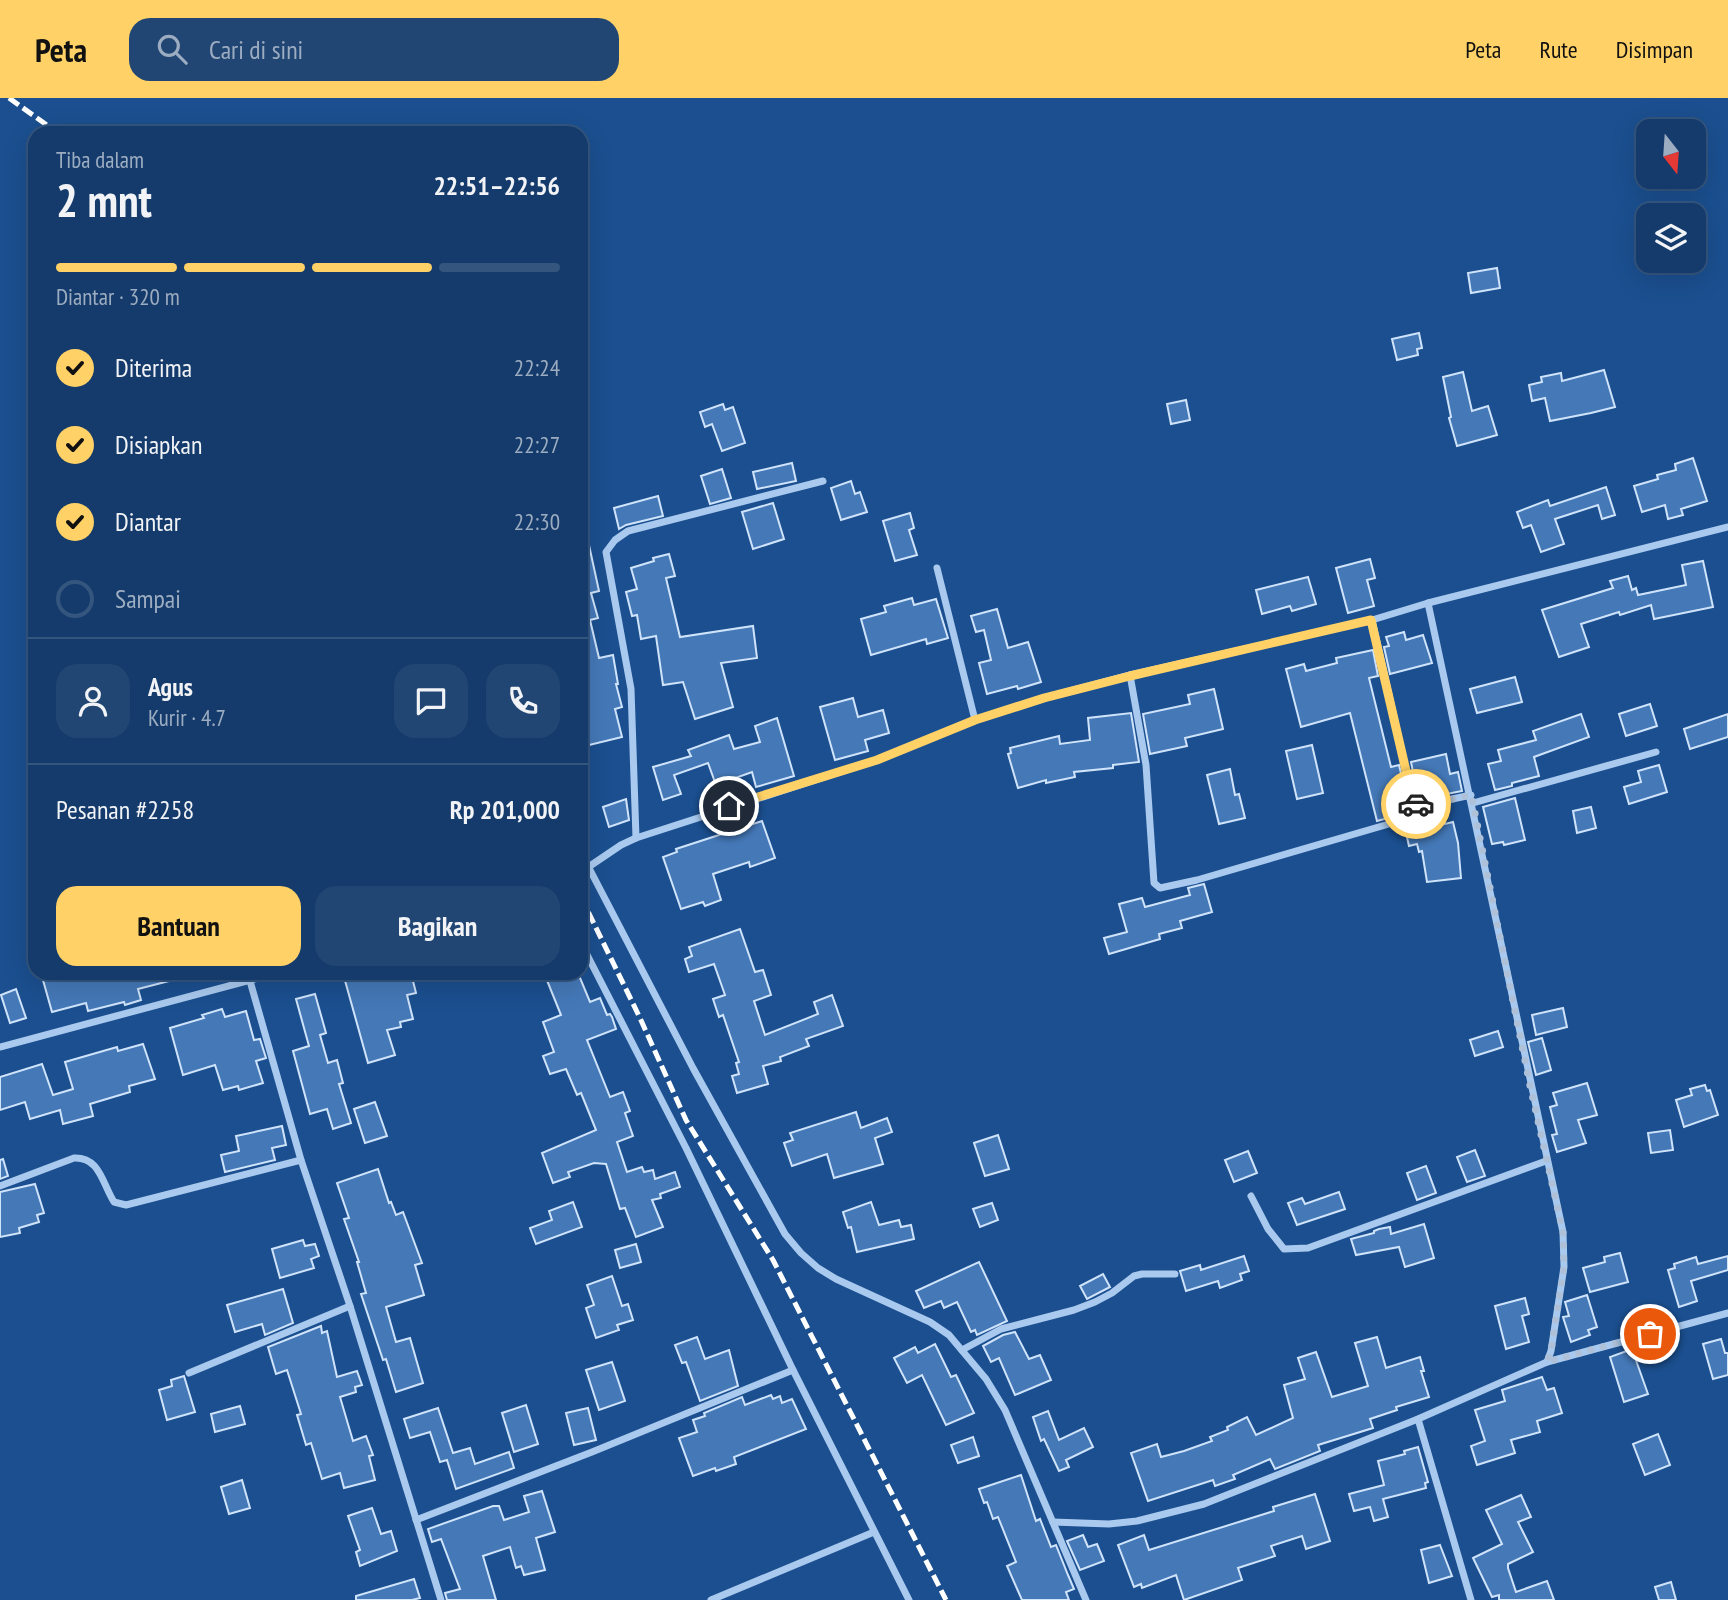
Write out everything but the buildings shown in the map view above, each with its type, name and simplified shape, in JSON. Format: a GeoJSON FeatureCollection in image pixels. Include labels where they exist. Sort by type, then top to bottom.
{"type":"FeatureCollection","features":[{"type":"Feature","properties":{"kind":"street"},"geometry":{"type":"LineString","coordinates":[[636,838],[631,689],[606,552],[615,540],[628,531],[823,481]]}},
{"type":"Feature","properties":{"kind":"street"},"geometry":{"type":"LineString","coordinates":[[588,868],[636,838],[877,760],[975,720],[1044,698],[1371,620],[1728,527]]}},
{"type":"Feature","properties":{"kind":"street"},"geometry":{"type":"LineString","coordinates":[[937,568],[975,720]]}},
{"type":"Feature","properties":{"kind":"street"},"geometry":{"type":"LineString","coordinates":[[1428,603],[1563,1232],[1564,1267],[1547,1362]]}},
{"type":"Feature","properties":{"kind":"street"},"geometry":{"type":"LineString","coordinates":[[1371,620],[1416,805],[1472,799],[1656,752]]}},
{"type":"Feature","properties":{"kind":"street"},"geometry":{"type":"LineString","coordinates":[[1130,676],[1146,765],[1154,883],[1160,888],[1197,880],[1406,819],[1413,814],[1416,805]]}},
{"type":"Feature","properties":{"kind":"street"},"geometry":{"type":"LineString","coordinates":[[588,876],[785,1234],[800,1253],[836,1279],[930,1322],[949,1335],[986,1379],[1005,1410],[1086,1600]]}},
{"type":"Feature","properties":{"kind":"street"},"geometry":{"type":"LineString","coordinates":[[588,957],[686,1148],[793,1370],[909,1600]]}},
{"type":"Feature","properties":{"kind":"street"},"geometry":{"type":"LineString","coordinates":[[0,1047],[253,980]]}},
{"type":"Feature","properties":{"kind":"street"},"geometry":{"type":"LineString","coordinates":[[250,981],[301,1160],[350,1306],[441,1600]]}},
{"type":"Feature","properties":{"kind":"street"},"geometry":{"type":"LineString","coordinates":[[0,1186],[74,1158],[83,1158],[95,1163],[106,1191],[114,1202],[126,1205],[301,1160]]}},
{"type":"Feature","properties":{"kind":"street"},"geometry":{"type":"LineString","coordinates":[[1251,1196],[1268,1229],[1284,1249],[1308,1248],[1546,1161]]}},
{"type":"Feature","properties":{"kind":"street"},"geometry":{"type":"LineString","coordinates":[[962,1350],[1001,1329],[1095,1302],[1142,1273],[1175,1274]]}},
{"type":"Feature","properties":{"kind":"street"},"geometry":{"type":"LineString","coordinates":[[189,1373],[350,1306]]}},
{"type":"Feature","properties":{"kind":"street"},"geometry":{"type":"LineString","coordinates":[[1053,1522],[1109,1524],[1137,1521],[1204,1504],[1418,1419],[1547,1362],[1728,1313]]}},
{"type":"Feature","properties":{"kind":"street"},"geometry":{"type":"LineString","coordinates":[[416,1520],[793,1370]]}},
{"type":"Feature","properties":{"kind":"street"},"geometry":{"type":"LineString","coordinates":[[1418,1419],[1471,1600]]}},
{"type":"Feature","properties":{"kind":"street"},"geometry":{"type":"LineString","coordinates":[[712,1600],[874,1532]]}},
{"type":"Feature","properties":{"kind":"railway"},"geometry":{"type":"LineString","coordinates":[[9,98],[48,126]]}},
{"type":"Feature","properties":{"kind":"railway"},"geometry":{"type":"LineString","coordinates":[[588,911],[686,1120],[773,1260],[946,1600]]}},
{"type":"Feature","properties":{"kind":"way so far"},"geometry":{"type":"LineString","coordinates":[[1416,804],[1420,806],[1471,795],[1473,803],[1530,1086],[1563,1232],[1564,1267],[1547,1362],[1650,1334]]}},
{"type":"Feature","properties":{"kind":"route"},"geometry":{"type":"LineString","coordinates":[[729,806],[846,771],[975,720],[1044,698],[1371,620],[1413,801],[1416,804]]}}]}
